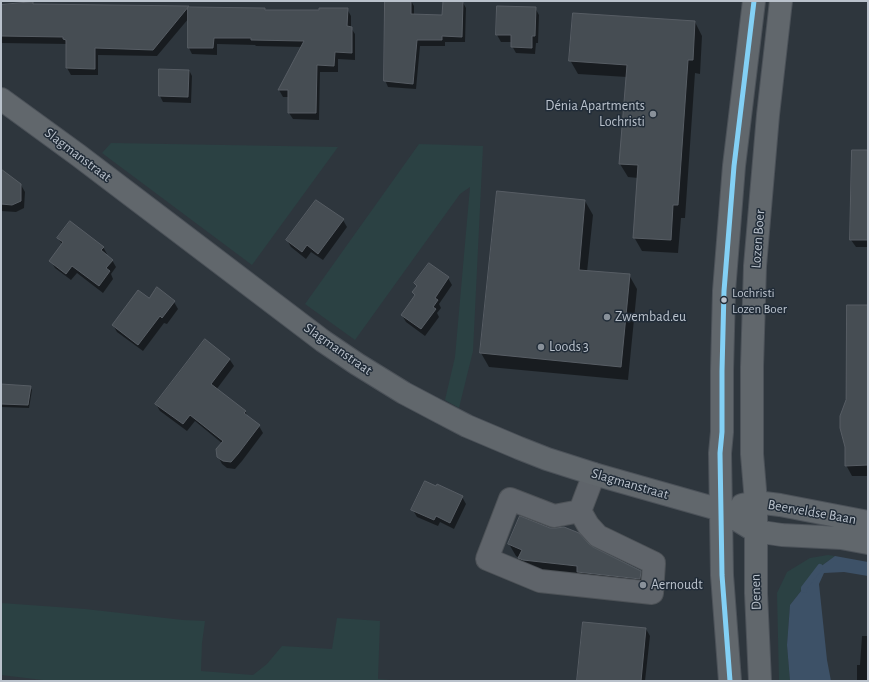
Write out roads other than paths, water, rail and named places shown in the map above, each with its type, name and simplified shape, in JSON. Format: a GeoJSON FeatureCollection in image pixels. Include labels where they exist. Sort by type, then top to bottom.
{"type":"FeatureCollection","features":[{"type":"Feature","properties":{"kind":"main road"},"geometry":{"type":"LineString","coordinates":[[730,681],[722,575],[720,453],[722,432],[724,291],[734,166],[754,1]]}},
{"type":"Feature","properties":{"kind":"main road","name":"Lozen Boer"},"geometry":{"type":"LineString","coordinates":[[756,502],[752,454],[752,367],[755,266],[768,115],[781,1]]}},
{"type":"Feature","properties":{"kind":"main road","name":"Slagmanstraat"},"geometry":{"type":"LineString","coordinates":[[1,100],[78,155],[324,341],[404,393],[467,426],[519,448],[547,459],[594,474],[721,510],[755,531]]}},
{"type":"Feature","properties":{"kind":"main road","name":"Slagmanstraat"},"geometry":{"type":"LineString","coordinates":[[721,510],[756,502]]}},
{"type":"Feature","properties":{"kind":"main road","name":"Beerveldse Baan"},"geometry":{"type":"LineString","coordinates":[[756,502],[780,505],[868,522]]}},
{"type":"Feature","properties":{"kind":"main road","name":"Denen"},"geometry":{"type":"LineString","coordinates":[[756,502],[756,593],[760,681]]}},
{"type":"Feature","properties":{"kind":"main road","name":"Beerveldse Baan"},"geometry":{"type":"LineString","coordinates":[[755,531],[782,535],[841,538],[868,543]]}},
{"type":"Feature","properties":{"kind":"lane"},"geometry":{"type":"LineString","coordinates":[[580,511],[594,474]]}},
{"type":"Feature","properties":{"kind":"lane"},"geometry":{"type":"LineString","coordinates":[[510,499],[554,516],[580,511],[588,525],[598,536],[654,563],[652,593],[540,581],[486,559],[510,499]]}},
{"type":"Feature","properties":{"kind":"water"},"geometry":{"type":"Polygon","coordinates":[[[835,556],[868,562],[868,576],[844,572],[824,573],[819,584],[827,660],[831,681],[790,681],[787,645],[790,605],[820,567],[835,556]]]}},
{"type":"Feature","properties":{"kind":"waterway"},"geometry":{"type":"LineString","coordinates":[[804,590],[820,567]]}},
{"type":"Feature","properties":{"kind":"place","name":"Dénia Apartments Lochristi"},"geometry":{"type":"Point","coordinates":[653,114]}},
{"type":"Feature","properties":{"kind":"place","name":"Lochristi Lozen Boer"},"geometry":{"type":"Point","coordinates":[724,300]}},
{"type":"Feature","properties":{"kind":"place","name":"Zwembad.eu"},"geometry":{"type":"Point","coordinates":[607,317]}},
{"type":"Feature","properties":{"kind":"place","name":"Loods 3"},"geometry":{"type":"Point","coordinates":[541,347]}},
{"type":"Feature","properties":{"kind":"place","name":"Aernoudt"},"geometry":{"type":"Point","coordinates":[643,585]}}]}
